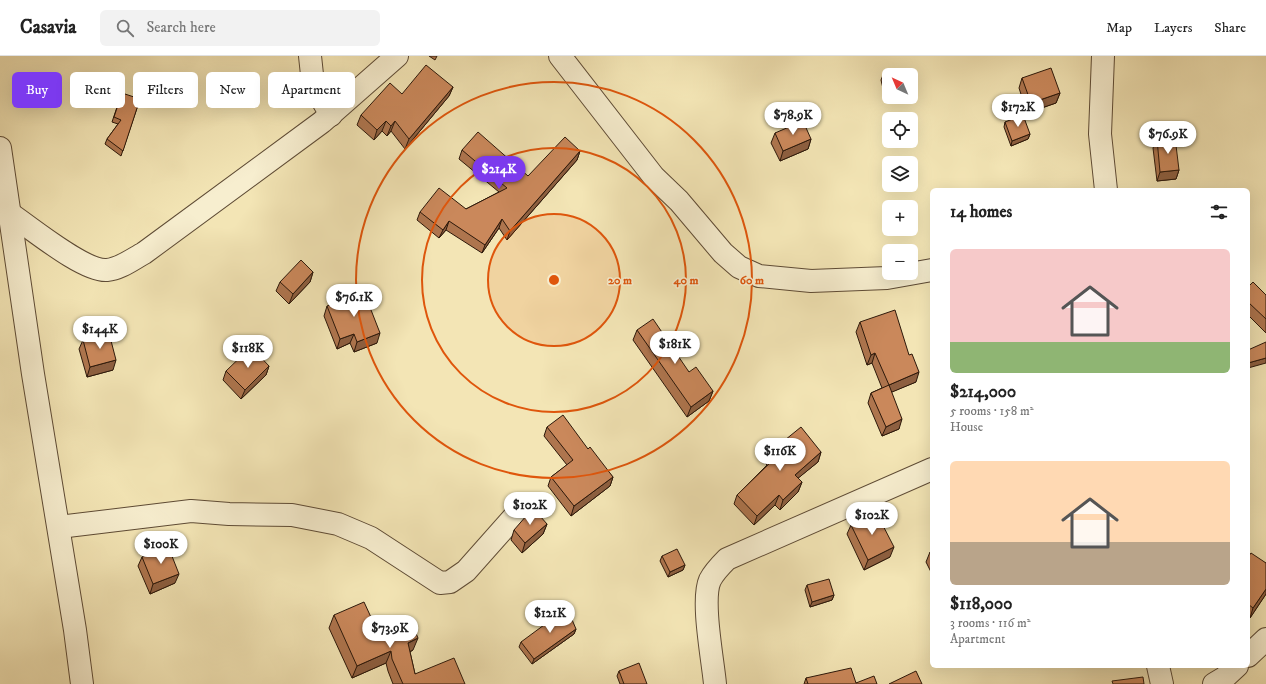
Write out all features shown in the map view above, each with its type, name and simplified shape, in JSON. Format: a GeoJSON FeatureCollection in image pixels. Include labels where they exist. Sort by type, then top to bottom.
{"type":"FeatureCollection","features":[{"type":"Feature","properties":{"kind":"street"},"geometry":{"type":"LineString","coordinates":[[310,56],[313,84],[331,115]]}},
{"type":"Feature","properties":{"kind":"street"},"geometry":{"type":"LineString","coordinates":[[9,213],[73,258],[87,266],[106,270],[118,267],[144,253],[331,115],[397,56]]}},
{"type":"Feature","properties":{"kind":"street"},"geometry":{"type":"LineString","coordinates":[[560,56],[654,177],[679,201],[723,253],[739,267],[759,276],[811,281],[887,278],[930,270]]}},
{"type":"Feature","properties":{"kind":"street"},"geometry":{"type":"LineString","coordinates":[[1104,56],[1100,134],[1106,188]]}},
{"type":"Feature","properties":{"kind":"street"},"geometry":{"type":"LineString","coordinates":[[0,148],[33,374],[76,630],[82,684]]}},
{"type":"Feature","properties":{"kind":"street"},"geometry":{"type":"LineString","coordinates":[[716,684],[706,602],[709,582],[716,570],[727,559],[930,470]]}},
{"type":"Feature","properties":{"kind":"street"},"geometry":{"type":"LineString","coordinates":[[59,527],[191,511],[229,514],[292,515],[338,524],[371,538],[440,583],[450,582],[466,571],[521,508]]}},
{"type":"Feature","properties":{"kind":"street"},"geometry":{"type":"LineString","coordinates":[[1250,654],[1266,639]]}},
{"type":"Feature","properties":{"kind":"street"},"geometry":{"type":"LineString","coordinates":[[1158,668],[1162,684]]}},
{"type":"Feature","properties":{"kind":"street"},"geometry":{"type":"LineString","coordinates":[[1214,684],[1224,678],[1234,668]]}},
{"type":"Feature","properties":{"kind":"building"},"geometry":{"type":"Polygon","coordinates":[[[426,65],[453,87],[409,139],[395,121],[391,126],[386,121],[377,130],[361,115],[390,83],[402,94],[426,65]]]}},
{"type":"Feature","properties":{"kind":"building"},"geometry":{"type":"Polygon","coordinates":[[[1051,68],[1060,93],[1031,103],[1022,78],[1051,68]]]}},
{"type":"Feature","properties":{"kind":"building"},"geometry":{"type":"Polygon","coordinates":[[[125,94],[133,97],[133,108],[137,108],[123,151],[107,139],[121,120],[114,117],[117,108],[125,108],[125,94]]]}},
{"type":"Feature","properties":{"kind":"building"},"geometry":{"type":"Polygon","coordinates":[[[1023,115],[1030,134],[1012,141],[1005,122],[1023,115]]]}},
{"type":"Feature","properties":{"kind":"building"},"geometry":{"type":"Polygon","coordinates":[[[803,121],[811,139],[783,151],[775,133],[803,121]]]}},
{"type":"Feature","properties":{"kind":"building"},"geometry":{"type":"Polygon","coordinates":[[[478,132],[528,176],[565,137],[580,151],[510,231],[502,219],[485,245],[449,221],[443,230],[420,212],[439,188],[466,209],[507,188],[462,150],[478,132]]]}},
{"type":"Feature","properties":{"kind":"building"},"geometry":{"type":"Polygon","coordinates":[[[1175,137],[1179,170],[1160,172],[1157,139],[1175,137]]]}},
{"type":"Feature","properties":{"kind":"building"},"geometry":{"type":"Polygon","coordinates":[[[301,260],[313,272],[293,294],[280,282],[301,260]]]}},
{"type":"Feature","properties":{"kind":"building"},"geometry":{"type":"Polygon","coordinates":[[[1253,282],[1266,295],[1266,319],[1250,304],[1250,285],[1253,282]]]}},
{"type":"Feature","properties":{"kind":"building"},"geometry":{"type":"Polygon","coordinates":[[[364,292],[380,333],[357,342],[354,334],[340,339],[327,306],[364,292]]]}},
{"type":"Feature","properties":{"kind":"building"},"geometry":{"type":"Polygon","coordinates":[[[895,310],[909,355],[912,354],[919,372],[889,385],[875,353],[871,355],[860,322],[895,310]]]}},
{"type":"Feature","properties":{"kind":"building"},"geometry":{"type":"Polygon","coordinates":[[[653,319],[689,372],[696,367],[713,391],[691,407],[637,330],[653,319]]]}},
{"type":"Feature","properties":{"kind":"building"},"geometry":{"type":"Polygon","coordinates":[[[109,333],[116,360],[90,367],[83,340],[109,333]]]}},
{"type":"Feature","properties":{"kind":"building"},"geometry":{"type":"Polygon","coordinates":[[[1266,342],[1266,358],[1250,362],[1250,349],[1266,342]]]}},
{"type":"Feature","properties":{"kind":"building"},"geometry":{"type":"Polygon","coordinates":[[[251,347],[269,366],[245,390],[226,371],[251,347]]]}},
{"type":"Feature","properties":{"kind":"building"},"geometry":{"type":"Polygon","coordinates":[[[889,385],[902,419],[886,427],[871,393],[889,385]]]}},
{"type":"Feature","properties":{"kind":"building"},"geometry":{"type":"Polygon","coordinates":[[[563,415],[588,449],[590,447],[613,477],[574,506],[551,477],[573,460],[547,427],[563,415]]]}},
{"type":"Feature","properties":{"kind":"building"},"geometry":{"type":"Polygon","coordinates":[[[801,427],[821,452],[795,475],[802,482],[783,500],[779,495],[757,516],[737,495],[774,459],[769,453],[801,427]]]}},
{"type":"Feature","properties":{"kind":"building"},"geometry":{"type":"Polygon","coordinates":[[[533,508],[547,524],[525,543],[514,530],[533,508]]]}},
{"type":"Feature","properties":{"kind":"building"},"geometry":{"type":"Polygon","coordinates":[[[876,512],[894,547],[868,560],[851,525],[876,512]]]}},
{"type":"Feature","properties":{"kind":"building"},"geometry":{"type":"Polygon","coordinates":[[[168,546],[179,574],[153,584],[142,557],[168,546]]]}},
{"type":"Feature","properties":{"kind":"building"},"geometry":{"type":"Polygon","coordinates":[[[677,549],[685,565],[670,572],[662,556],[677,549]]]}},
{"type":"Feature","properties":{"kind":"building"},"geometry":{"type":"Polygon","coordinates":[[[1251,553],[1266,563],[1266,589],[1253,608],[1250,606],[1251,553]]]}},
{"type":"Feature","properties":{"kind":"building"},"geometry":{"type":"Polygon","coordinates":[[[829,579],[834,595],[812,602],[807,585],[829,579]]]}},
{"type":"Feature","properties":{"kind":"building"},"geometry":{"type":"Polygon","coordinates":[[[364,602],[381,639],[415,631],[418,638],[408,643],[415,674],[454,658],[465,684],[403,684],[392,659],[391,651],[357,666],[334,615],[364,602]]]}},
{"type":"Feature","properties":{"kind":"building"},"geometry":{"type":"Polygon","coordinates":[[[567,608],[576,629],[534,659],[521,642],[567,608]]]}},
{"type":"Feature","properties":{"kind":"building"},"geometry":{"type":"Polygon","coordinates":[[[639,663],[647,684],[624,684],[619,671],[639,663]]]}},
{"type":"Feature","properties":{"kind":"building"},"geometry":{"type":"Polygon","coordinates":[[[851,668],[856,683],[874,676],[877,684],[808,684],[806,678],[851,668]]]}},
{"type":"Feature","properties":{"kind":"building"},"geometry":{"type":"Polygon","coordinates":[[[916,671],[922,684],[889,684],[916,671]]]}},
{"type":"Feature","properties":{"kind":"building"},"geometry":{"type":"Polygon","coordinates":[[[1143,677],[1144,684],[1113,684],[1112,681],[1143,677]]]}}]}
